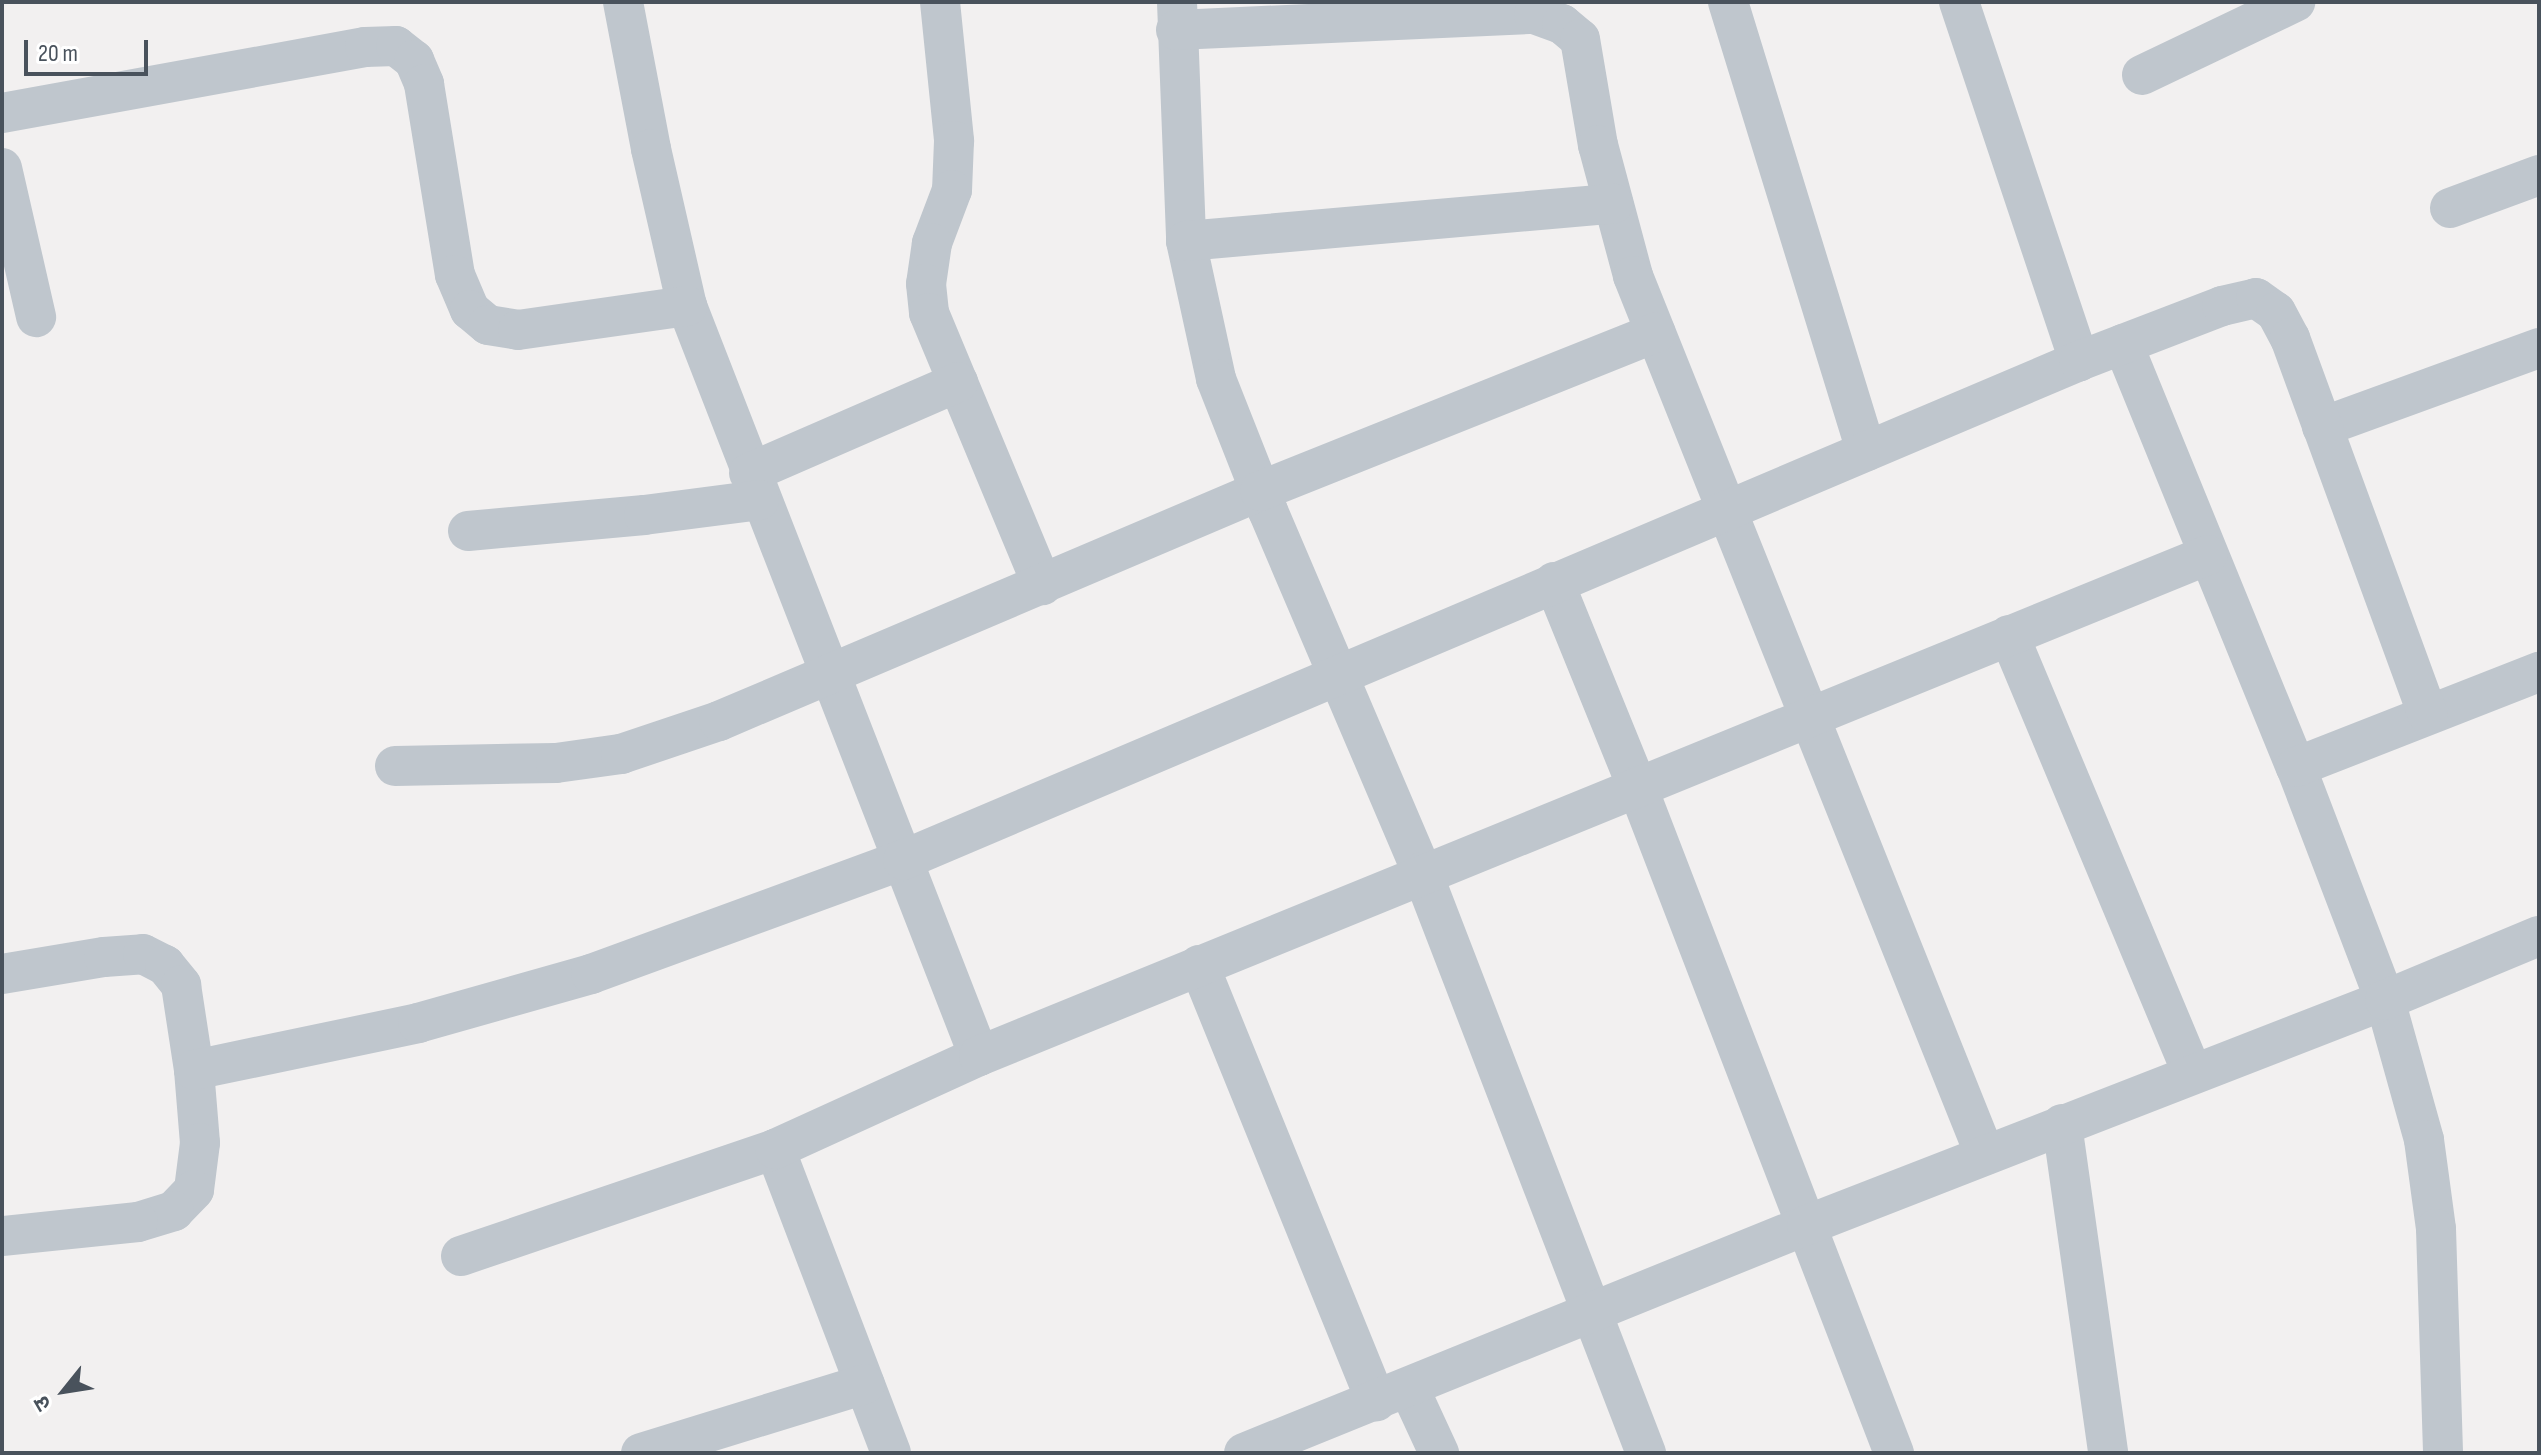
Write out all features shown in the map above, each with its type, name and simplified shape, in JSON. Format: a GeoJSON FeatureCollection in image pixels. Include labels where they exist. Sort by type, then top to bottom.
{"type":"FeatureCollection","features":[{"type":"Feature","properties":{"kind":"street"},"geometry":{"type":"LineString","coordinates":[[623,2],[651,149],[687,306],[754,486],[831,674],[979,1056]]}},
{"type":"Feature","properties":{"kind":"street"},"geometry":{"type":"LineString","coordinates":[[940,2],[954,154],[952,190],[932,243],[926,284],[929,313],[1042,585]]}},
{"type":"Feature","properties":{"kind":"street"},"geometry":{"type":"LineString","coordinates":[[1728,2],[1866,451]]}},
{"type":"Feature","properties":{"kind":"street"},"geometry":{"type":"LineString","coordinates":[[1959,2],[2079,361]]}},
{"type":"Feature","properties":{"kind":"street"},"geometry":{"type":"LineString","coordinates":[[2142,75],[2295,2]]}},
{"type":"Feature","properties":{"kind":"street"},"geometry":{"type":"LineString","coordinates":[[1646,1453],[1422,872],[1260,491],[1216,379],[1186,241],[1177,16],[1534,14],[1562,24],[1580,39],[1598,145],[1633,276],[1985,1155]]}},
{"type":"Feature","properties":{"kind":"street"},"geometry":{"type":"LineString","coordinates":[[2,113],[365,47],[396,46],[414,60],[424,84],[455,275],[470,310],[488,325],[518,330],[687,306]]}},
{"type":"Feature","properties":{"kind":"street"},"geometry":{"type":"LineString","coordinates":[[2,168],[7,214],[36,317]]}},
{"type":"Feature","properties":{"kind":"street"},"geometry":{"type":"LineString","coordinates":[[2450,208],[2535,188]]}},
{"type":"Feature","properties":{"kind":"street"},"geometry":{"type":"LineString","coordinates":[[1186,241],[1613,204]]}},
{"type":"Feature","properties":{"kind":"street"},"geometry":{"type":"LineString","coordinates":[[194,1070],[418,1023],[591,974],[903,860],[2079,361],[2222,306],[2256,298],[2276,312],[2290,338],[2428,715]]}},
{"type":"Feature","properties":{"kind":"street"},"geometry":{"type":"LineString","coordinates":[[395,766],[494,767],[621,754],[719,721],[1260,491],[1656,333]]}},
{"type":"Feature","properties":{"kind":"street"},"geometry":{"type":"LineString","coordinates":[[2123,344],[2296,767],[2385,1000],[2424,1140],[2436,1229],[2443,1453]]}},
{"type":"Feature","properties":{"kind":"street"},"geometry":{"type":"LineString","coordinates":[[2322,427],[2539,348]]}},
{"type":"Feature","properties":{"kind":"street"},"geometry":{"type":"LineString","coordinates":[[468,531],[644,515],[754,486],[958,382]]}},
{"type":"Feature","properties":{"kind":"street"},"geometry":{"type":"LineString","coordinates":[[461,1256],[775,1149],[979,1056],[1422,872],[2208,555]]}},
{"type":"Feature","properties":{"kind":"street"},"geometry":{"type":"LineString","coordinates":[[1554,582],[1637,786],[1894,1453]]}},
{"type":"Feature","properties":{"kind":"street"},"geometry":{"type":"LineString","coordinates":[[2009,635],[2192,1073]]}},
{"type":"Feature","properties":{"kind":"street"},"geometry":{"type":"LineString","coordinates":[[2296,767],[2539,672]]}},
{"type":"Feature","properties":{"kind":"street"},"geometry":{"type":"LineString","coordinates":[[1244,1453],[1807,1225],[2385,1000],[2539,936]]}},
{"type":"Feature","properties":{"kind":"street"},"geometry":{"type":"LineString","coordinates":[[2,974],[143,954],[165,965],[181,985],[194,1070],[200,1143],[194,1190],[174,1211],[138,1222],[2,1236]]}},
{"type":"Feature","properties":{"kind":"street"},"geometry":{"type":"LineString","coordinates":[[1199,965],[1393,1395],[1439,1453]]}},
{"type":"Feature","properties":{"kind":"street"},"geometry":{"type":"LineString","coordinates":[[2062,1124],[2108,1453]]}},
{"type":"Feature","properties":{"kind":"street"},"geometry":{"type":"LineString","coordinates":[[775,1149],[891,1453]]}},
{"type":"Feature","properties":{"kind":"street"},"geometry":{"type":"LineString","coordinates":[[641,1453],[865,1384]]}}]}
